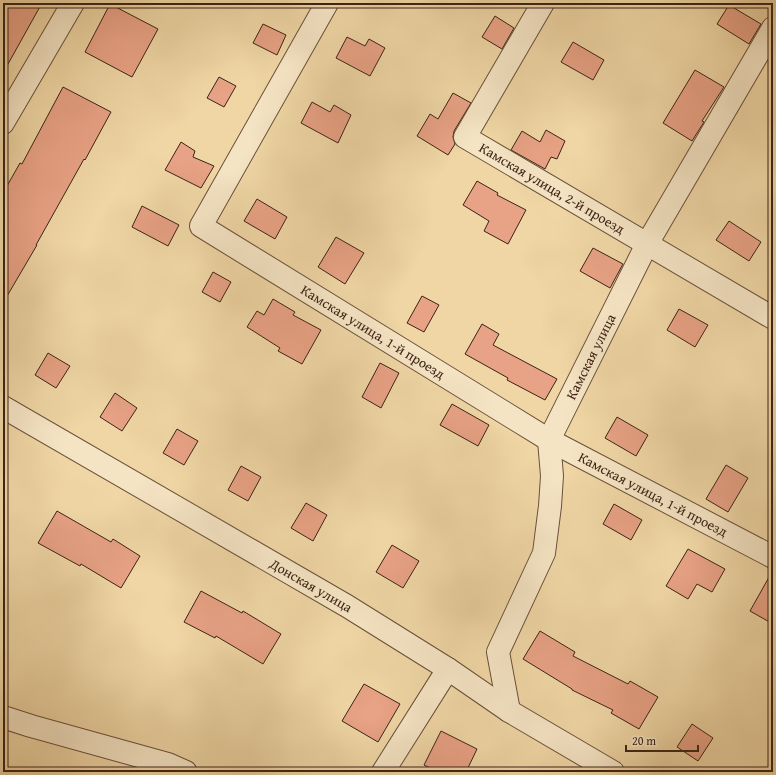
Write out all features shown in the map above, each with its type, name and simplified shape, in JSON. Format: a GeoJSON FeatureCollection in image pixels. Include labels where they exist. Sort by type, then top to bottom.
{"type":"FeatureCollection","features":[{"type":"Feature","properties":{"kind":"street"},"geometry":{"type":"LineString","coordinates":[[3,123],[73,3]]}},
{"type":"Feature","properties":{"kind":"street","name":"Камская улица, 1-й проезд"},"geometry":{"type":"LineString","coordinates":[[327,3],[201,226],[549,440],[773,557]]}},
{"type":"Feature","properties":{"kind":"street","name":"Камская улица, 2-й проезд"},"geometry":{"type":"LineString","coordinates":[[543,3],[465,137],[773,318]]}},
{"type":"Feature","properties":{"kind":"street","name":"Камская улица"},"geometry":{"type":"LineString","coordinates":[[549,440],[647,244],[773,28]]}},
{"type":"Feature","properties":{"kind":"street","name":"Донская улица"},"geometry":{"type":"LineString","coordinates":[[3,407],[347,606],[448,669],[509,711],[613,772]]}},
{"type":"Feature","properties":{"kind":"street"},"geometry":{"type":"LineString","coordinates":[[509,711],[498,652],[544,553],[552,476],[549,440]]}},
{"type":"Feature","properties":{"kind":"street"},"geometry":{"type":"LineString","coordinates":[[383,772],[448,669]]}},
{"type":"Feature","properties":{"kind":"street"},"geometry":{"type":"LineString","coordinates":[[3,717],[168,764],[186,772]]}},
{"type":"Feature","properties":{"kind":"building"},"geometry":{"type":"Polygon","coordinates":[[[3,3],[42,3],[3,73],[3,3]]]}},
{"type":"Feature","properties":{"kind":"building"},"geometry":{"type":"Polygon","coordinates":[[[110,4],[158,29],[132,77],[85,52],[110,4]]]}},
{"type":"Feature","properties":{"kind":"building"},"geometry":{"type":"Polygon","coordinates":[[[729,5],[761,24],[749,44],[717,24],[729,5]]]}},
{"type":"Feature","properties":{"kind":"building"},"geometry":{"type":"Polygon","coordinates":[[[495,16],[514,28],[502,49],[482,37],[495,16]]]}},
{"type":"Feature","properties":{"kind":"building"},"geometry":{"type":"Polygon","coordinates":[[[263,24],[286,35],[277,55],[253,43],[263,24]]]}},
{"type":"Feature","properties":{"kind":"building"},"geometry":{"type":"Polygon","coordinates":[[[347,37],[365,46],[369,39],[385,48],[370,76],[336,58],[347,37]]]}},
{"type":"Feature","properties":{"kind":"building"},"geometry":{"type":"Polygon","coordinates":[[[573,42],[604,60],[593,80],[561,62],[573,42]]]}},
{"type":"Feature","properties":{"kind":"building"},"geometry":{"type":"Polygon","coordinates":[[[695,70],[724,87],[702,121],[704,122],[692,141],[663,123],[695,70]]]}},
{"type":"Feature","properties":{"kind":"building"},"geometry":{"type":"Polygon","coordinates":[[[219,77],[236,86],[224,107],[207,98],[219,77]]]}},
{"type":"Feature","properties":{"kind":"building"},"geometry":{"type":"Polygon","coordinates":[[[63,87],[111,112],[3,303],[3,193],[20,163],[22,164],[63,87]]]}},
{"type":"Feature","properties":{"kind":"building"},"geometry":{"type":"Polygon","coordinates":[[[453,93],[471,103],[454,131],[453,137],[455,144],[448,155],[417,136],[430,114],[438,119],[453,93]]]}},
{"type":"Feature","properties":{"kind":"building"},"geometry":{"type":"Polygon","coordinates":[[[312,102],[330,112],[334,105],[351,115],[338,143],[301,123],[312,102]]]}},
{"type":"Feature","properties":{"kind":"building"},"geometry":{"type":"Polygon","coordinates":[[[546,130],[565,141],[557,159],[551,157],[545,169],[511,150],[522,131],[540,142],[546,130]]]}},
{"type":"Feature","properties":{"kind":"building"},"geometry":{"type":"Polygon","coordinates":[[[181,142],[195,151],[193,157],[214,166],[201,188],[165,170],[181,142]]]}},
{"type":"Feature","properties":{"kind":"building"},"geometry":{"type":"Polygon","coordinates":[[[477,181],[498,193],[497,195],[526,210],[508,244],[484,231],[489,221],[463,205],[477,181]]]}},
{"type":"Feature","properties":{"kind":"building"},"geometry":{"type":"Polygon","coordinates":[[[257,199],[287,217],[275,239],[244,221],[257,199]]]}},
{"type":"Feature","properties":{"kind":"building"},"geometry":{"type":"Polygon","coordinates":[[[142,206],[179,225],[168,246],[132,227],[142,206]]]}},
{"type":"Feature","properties":{"kind":"building"},"geometry":{"type":"Polygon","coordinates":[[[729,221],[761,242],[749,261],[716,240],[729,221]]]}},
{"type":"Feature","properties":{"kind":"building"},"geometry":{"type":"Polygon","coordinates":[[[336,237],[364,253],[345,284],[318,267],[336,237]]]}},
{"type":"Feature","properties":{"kind":"building"},"geometry":{"type":"Polygon","coordinates":[[[593,248],[623,264],[610,288],[580,271],[593,248]]]}},
{"type":"Feature","properties":{"kind":"building"},"geometry":{"type":"Polygon","coordinates":[[[213,272],[231,282],[220,302],[202,292],[213,272]]]}},
{"type":"Feature","properties":{"kind":"building"},"geometry":{"type":"Polygon","coordinates":[[[422,296],[439,305],[424,332],[407,323],[422,296]]]}},
{"type":"Feature","properties":{"kind":"building"},"geometry":{"type":"Polygon","coordinates":[[[273,299],[295,312],[293,315],[321,330],[302,364],[278,351],[280,348],[247,327],[257,311],[264,315],[273,299]]]}},
{"type":"Feature","properties":{"kind":"building"},"geometry":{"type":"Polygon","coordinates":[[[679,309],[708,325],[695,347],[667,330],[679,309]]]}},
{"type":"Feature","properties":{"kind":"building"},"geometry":{"type":"Polygon","coordinates":[[[482,324],[499,334],[493,345],[557,379],[545,400],[507,380],[508,378],[465,354],[482,324]]]}},
{"type":"Feature","properties":{"kind":"building"},"geometry":{"type":"Polygon","coordinates":[[[48,353],[70,366],[56,388],[35,375],[48,353]]]}},
{"type":"Feature","properties":{"kind":"building"},"geometry":{"type":"Polygon","coordinates":[[[380,363],[399,373],[381,408],[362,397],[380,363]]]}},
{"type":"Feature","properties":{"kind":"building"},"geometry":{"type":"Polygon","coordinates":[[[115,393],[137,408],[122,431],[100,417],[115,393]]]}},
{"type":"Feature","properties":{"kind":"building"},"geometry":{"type":"Polygon","coordinates":[[[452,404],[489,425],[478,446],[440,425],[452,404]]]}},
{"type":"Feature","properties":{"kind":"building"},"geometry":{"type":"Polygon","coordinates":[[[617,417],[648,435],[636,456],[605,438],[617,417]]]}},
{"type":"Feature","properties":{"kind":"building"},"geometry":{"type":"Polygon","coordinates":[[[177,429],[198,441],[184,465],[163,453],[177,429]]]}},
{"type":"Feature","properties":{"kind":"building"},"geometry":{"type":"Polygon","coordinates":[[[726,465],[748,478],[728,512],[706,499],[726,465]]]}},
{"type":"Feature","properties":{"kind":"building"},"geometry":{"type":"Polygon","coordinates":[[[241,466],[261,477],[248,501],[228,490],[241,466]]]}},
{"type":"Feature","properties":{"kind":"building"},"geometry":{"type":"Polygon","coordinates":[[[306,503],[327,515],[313,541],[291,528],[306,503]]]}},
{"type":"Feature","properties":{"kind":"building"},"geometry":{"type":"Polygon","coordinates":[[[614,504],[642,520],[631,540],[603,524],[614,504]]]}},
{"type":"Feature","properties":{"kind":"building"},"geometry":{"type":"Polygon","coordinates":[[[57,511],[111,542],[113,539],[140,556],[121,588],[81,564],[80,566],[38,543],[57,511]]]}},
{"type":"Feature","properties":{"kind":"building"},"geometry":{"type":"Polygon","coordinates":[[[392,545],[419,561],[403,588],[376,572],[392,545]]]}},
{"type":"Feature","properties":{"kind":"building"},"geometry":{"type":"Polygon","coordinates":[[[688,549],[725,569],[712,592],[697,584],[688,599],[666,586],[688,549]]]}},
{"type":"Feature","properties":{"kind":"building"},"geometry":{"type":"Polygon","coordinates":[[[773,570],[773,624],[750,611],[773,570]]]}},
{"type":"Feature","properties":{"kind":"building"},"geometry":{"type":"Polygon","coordinates":[[[201,591],[242,613],[243,611],[281,634],[263,664],[216,636],[215,638],[184,622],[201,591]]]}},
{"type":"Feature","properties":{"kind":"building"},"geometry":{"type":"Polygon","coordinates":[[[540,631],[575,652],[573,656],[628,684],[630,681],[658,697],[639,729],[611,713],[613,710],[572,690],[523,659],[540,631]]]}},
{"type":"Feature","properties":{"kind":"building"},"geometry":{"type":"Polygon","coordinates":[[[364,684],[400,704],[378,742],[342,721],[364,684]]]}},
{"type":"Feature","properties":{"kind":"building"},"geometry":{"type":"Polygon","coordinates":[[[692,724],[713,738],[698,761],[677,747],[692,724]]]}},
{"type":"Feature","properties":{"kind":"building"},"geometry":{"type":"Polygon","coordinates":[[[441,731],[477,749],[466,772],[439,772],[424,765],[441,731]]]}}]}
